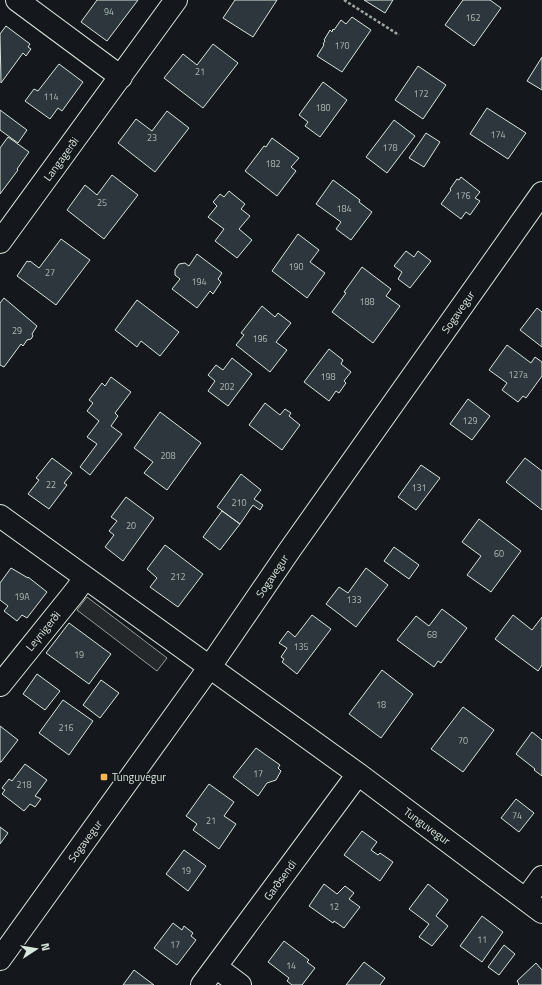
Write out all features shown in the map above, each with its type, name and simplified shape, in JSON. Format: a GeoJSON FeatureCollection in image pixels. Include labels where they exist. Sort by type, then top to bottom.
{"type":"FeatureCollection","features":[{"type":"Feature","properties":{"kind":"street"},"geometry":{"type":"LineString","coordinates":[[17,0],[121,77]]}},
{"type":"Feature","properties":{"kind":"street","name":"Langagerði"},"geometry":{"type":"LineString","coordinates":[[0,241],[176,0]]}},
{"type":"Feature","properties":{"kind":"street","name":"Sogavegur"},"geometry":{"type":"LineString","coordinates":[[0,959],[209,668],[293,545],[542,193]]}},
{"type":"Feature","properties":{"kind":"street","name":"Tunguvegur"},"geometry":{"type":"LineString","coordinates":[[0,516],[358,774],[534,905]]}},
{"type":"Feature","properties":{"kind":"street","name":"Leynigerði"},"geometry":{"type":"LineString","coordinates":[[0,684],[85,578]]}},
{"type":"Feature","properties":{"kind":"street","name":"Garðsendi"},"geometry":{"type":"LineString","coordinates":[[202,985],[358,774]]}},
{"type":"Feature","properties":{"kind":"street"},"geometry":{"type":"LineString","coordinates":[[534,905],[542,877]]}},
{"type":"Feature","properties":{"kind":"street"},"geometry":{"type":"LineString","coordinates":[[216,967],[240,985]]}},
{"type":"Feature","properties":{"kind":"path"},"geometry":{"type":"LineString","coordinates":[[344,0],[399,35]]}},
{"type":"Feature","properties":{"kind":"shaded area"},"geometry":{"type":"Polygon","coordinates":[[[87,597],[167,658],[157,671],[77,610],[87,597]]]}},
{"type":"Feature","properties":{"kind":"building"},"geometry":{"type":"Polygon","coordinates":[[[97,0],[138,0],[107,41],[81,22],[97,0]]]}},
{"type":"Feature","properties":{"kind":"building"},"geometry":{"type":"Polygon","coordinates":[[[235,0],[277,0],[253,37],[223,18],[235,0]]]}},
{"type":"Feature","properties":{"kind":"building"},"geometry":{"type":"Polygon","coordinates":[[[364,0],[393,0],[385,13],[364,0]]]}},
{"type":"Feature","properties":{"kind":"building"},"geometry":{"type":"Polygon","coordinates":[[[463,0],[490,0],[501,8],[474,46],[445,25],[463,0]]]}},
{"type":"Feature","properties":{"kind":"building"},"geometry":{"type":"Polygon","coordinates":[[[352,17],[371,30],[342,72],[317,56],[324,45],[324,40],[330,30],[332,32],[341,20],[346,24],[352,17]]]}},
{"type":"Feature","properties":{"kind":"building"},"geometry":{"type":"Polygon","coordinates":[[[6,26],[30,44],[28,47],[31,49],[26,56],[23,53],[1,83],[0,34],[6,26]]]}},
{"type":"Feature","properties":{"kind":"building"},"geometry":{"type":"Polygon","coordinates":[[[213,44],[238,63],[203,108],[164,78],[183,54],[197,65],[213,44]]]}},
{"type":"Feature","properties":{"kind":"building"},"geometry":{"type":"Polygon","coordinates":[[[542,57],[542,90],[527,81],[542,57]]]}},
{"type":"Feature","properties":{"kind":"building"},"geometry":{"type":"Polygon","coordinates":[[[59,64],[83,82],[62,111],[58,108],[50,119],[25,101],[34,89],[38,91],[59,64]]]}},
{"type":"Feature","properties":{"kind":"building"},"geometry":{"type":"Polygon","coordinates":[[[418,66],[446,85],[423,119],[395,100],[418,66]]]}},
{"type":"Feature","properties":{"kind":"building"},"geometry":{"type":"Polygon","coordinates":[[[323,82],[347,100],[320,137],[305,126],[308,122],[299,115],[323,82]]]}},
{"type":"Feature","properties":{"kind":"building"},"geometry":{"type":"Polygon","coordinates":[[[487,108],[526,133],[508,159],[470,134],[487,108]]]}},
{"type":"Feature","properties":{"kind":"building"},"geometry":{"type":"Polygon","coordinates":[[[0,110],[27,130],[18,143],[0,130],[0,110]]]}},
{"type":"Feature","properties":{"kind":"building"},"geometry":{"type":"Polygon","coordinates":[[[167,111],[189,128],[155,172],[118,143],[136,119],[152,131],[167,111]]]}},
{"type":"Feature","properties":{"kind":"building"},"geometry":{"type":"Polygon","coordinates":[[[394,120],[415,136],[387,173],[366,157],[394,120]]]}},
{"type":"Feature","properties":{"kind":"building"},"geometry":{"type":"Polygon","coordinates":[[[426,133],[440,142],[424,167],[409,158],[426,133]]]}},
{"type":"Feature","properties":{"kind":"building"},"geometry":{"type":"Polygon","coordinates":[[[8,137],[29,152],[0,194],[0,148],[8,137]]]}},
{"type":"Feature","properties":{"kind":"building"},"geometry":{"type":"Polygon","coordinates":[[[272,138],[299,158],[291,167],[296,171],[277,196],[245,171],[272,138]]]}},
{"type":"Feature","properties":{"kind":"building"},"geometry":{"type":"Polygon","coordinates":[[[112,175],[138,195],[104,239],[67,210],[85,185],[97,195],[112,175]]]}},
{"type":"Feature","properties":{"kind":"building"},"geometry":{"type":"Polygon","coordinates":[[[461,177],[480,192],[475,198],[480,201],[470,215],[466,212],[461,219],[441,204],[457,179],[459,180],[461,177]]]}},
{"type":"Feature","properties":{"kind":"building"},"geometry":{"type":"Polygon","coordinates":[[[333,180],[360,200],[359,202],[372,212],[351,240],[336,229],[341,222],[316,204],[333,180]]]}},
{"type":"Feature","properties":{"kind":"building"},"geometry":{"type":"Polygon","coordinates":[[[229,191],[245,204],[241,209],[250,216],[239,229],[252,240],[237,258],[215,241],[224,229],[208,217],[217,206],[213,202],[220,194],[224,197],[229,191]]]}},
{"type":"Feature","properties":{"kind":"building"},"geometry":{"type":"Polygon","coordinates":[[[298,234],[319,250],[310,262],[325,273],[307,298],[272,271],[298,234]]]}},
{"type":"Feature","properties":{"kind":"building"},"geometry":{"type":"Polygon","coordinates":[[[61,239],[90,260],[56,305],[17,276],[27,261],[30,261],[39,268],[61,239]]]}},
{"type":"Feature","properties":{"kind":"building"},"geometry":{"type":"Polygon","coordinates":[[[406,251],[414,257],[418,251],[431,261],[410,288],[398,279],[402,272],[394,266],[406,251]]]}},
{"type":"Feature","properties":{"kind":"building"},"geometry":{"type":"Polygon","coordinates":[[[197,254],[222,273],[218,279],[221,282],[213,294],[210,291],[197,308],[172,289],[180,279],[175,275],[175,270],[179,264],[185,263],[189,266],[197,254]]]}},
{"type":"Feature","properties":{"kind":"building"},"geometry":{"type":"Polygon","coordinates":[[[362,267],[391,289],[386,296],[400,306],[373,343],[332,312],[362,267]]]}},
{"type":"Feature","properties":{"kind":"building"},"geometry":{"type":"Polygon","coordinates":[[[4,298],[37,326],[31,339],[27,340],[23,346],[21,344],[4,367],[0,365],[0,303],[4,298]]]}},
{"type":"Feature","properties":{"kind":"building"},"geometry":{"type":"Polygon","coordinates":[[[137,300],[179,332],[160,356],[141,341],[137,347],[115,330],[137,300]]]}},
{"type":"Feature","properties":{"kind":"building"},"geometry":{"type":"Polygon","coordinates":[[[262,306],[275,317],[278,313],[291,323],[276,342],[287,350],[270,372],[236,345],[244,335],[241,333],[262,306]]]}},
{"type":"Feature","properties":{"kind":"building"},"geometry":{"type":"Polygon","coordinates":[[[537,308],[542,312],[542,347],[520,330],[537,308]]]}},
{"type":"Feature","properties":{"kind":"building"},"geometry":{"type":"Polygon","coordinates":[[[507,345],[531,363],[535,357],[542,362],[542,376],[526,398],[523,396],[518,402],[502,390],[507,383],[489,370],[507,345]]]}},
{"type":"Feature","properties":{"kind":"building"},"geometry":{"type":"Polygon","coordinates":[[[329,349],[343,360],[341,364],[351,372],[344,381],[346,383],[339,393],[336,391],[329,401],[304,382],[329,349]]]}},
{"type":"Feature","properties":{"kind":"building"},"geometry":{"type":"Polygon","coordinates":[[[232,358],[252,374],[228,406],[208,391],[215,381],[208,375],[216,365],[223,370],[232,358]]]}},
{"type":"Feature","properties":{"kind":"building"},"geometry":{"type":"Polygon","coordinates":[[[111,377],[131,392],[115,413],[118,416],[111,426],[122,434],[90,475],[80,467],[97,444],[87,437],[99,421],[87,411],[93,403],[89,400],[102,383],[105,386],[111,377]]]}},
{"type":"Feature","properties":{"kind":"building"},"geometry":{"type":"Polygon","coordinates":[[[468,399],[490,416],[472,440],[450,424],[468,399]]]}},
{"type":"Feature","properties":{"kind":"building"},"geometry":{"type":"Polygon","coordinates":[[[265,403],[280,415],[285,409],[291,413],[289,416],[300,425],[282,450],[249,425],[265,403]]]}},
{"type":"Feature","properties":{"kind":"building"},"geometry":{"type":"Polygon","coordinates":[[[160,412],[201,443],[167,490],[144,473],[153,462],[134,448],[160,412]]]}},
{"type":"Feature","properties":{"kind":"building"},"geometry":{"type":"Polygon","coordinates":[[[52,458],[72,473],[64,483],[67,485],[49,509],[28,494],[39,480],[36,478],[52,458]]]}},
{"type":"Feature","properties":{"kind":"building"},"geometry":{"type":"Polygon","coordinates":[[[525,458],[542,471],[542,510],[506,482],[525,458]]]}},
{"type":"Feature","properties":{"kind":"building"},"geometry":{"type":"Polygon","coordinates":[[[421,465],[440,478],[416,510],[398,497],[421,465]]]}},
{"type":"Feature","properties":{"kind":"building"},"geometry":{"type":"Polygon","coordinates":[[[241,474],[261,490],[254,499],[263,505],[260,510],[253,505],[240,524],[217,507],[241,474]]]}},
{"type":"Feature","properties":{"kind":"building"},"geometry":{"type":"Polygon","coordinates":[[[126,497],[154,518],[123,561],[105,547],[114,535],[109,531],[117,521],[111,517],[126,497]]]}},
{"type":"Feature","properties":{"kind":"building"},"geometry":{"type":"Polygon","coordinates":[[[222,511],[240,524],[220,550],[203,537],[222,511]]]}},
{"type":"Feature","properties":{"kind":"building"},"geometry":{"type":"Polygon","coordinates":[[[479,519],[521,551],[491,592],[467,575],[481,556],[462,542],[479,519]]]}},
{"type":"Feature","properties":{"kind":"building"},"geometry":{"type":"Polygon","coordinates":[[[165,545],[203,574],[178,607],[150,587],[157,578],[147,569],[165,545]]]}},
{"type":"Feature","properties":{"kind":"building"},"geometry":{"type":"Polygon","coordinates":[[[394,547],[419,565],[409,579],[384,561],[394,547]]]}},
{"type":"Feature","properties":{"kind":"building"},"geometry":{"type":"Polygon","coordinates":[[[11,568],[28,577],[47,592],[27,618],[22,615],[17,621],[4,611],[8,606],[0,600],[0,583],[11,568]]]}},
{"type":"Feature","properties":{"kind":"building"},"geometry":{"type":"Polygon","coordinates":[[[366,568],[388,585],[356,627],[326,604],[339,587],[348,593],[366,568]]]}},
{"type":"Feature","properties":{"kind":"building"},"geometry":{"type":"Polygon","coordinates":[[[442,609],[467,628],[441,663],[438,661],[434,667],[397,640],[416,616],[429,626],[442,609]]]}},
{"type":"Feature","properties":{"kind":"building"},"geometry":{"type":"Polygon","coordinates":[[[312,615],[331,629],[297,674],[282,662],[284,659],[281,657],[287,648],[279,643],[288,631],[295,637],[312,615]]]}},
{"type":"Feature","properties":{"kind":"building"},"geometry":{"type":"Polygon","coordinates":[[[513,615],[532,630],[542,617],[542,665],[538,671],[495,639],[513,615]]]}},
{"type":"Feature","properties":{"kind":"building"},"geometry":{"type":"Polygon","coordinates":[[[69,623],[111,654],[89,684],[46,653],[69,623]]]}},
{"type":"Feature","properties":{"kind":"building"},"geometry":{"type":"Polygon","coordinates":[[[382,670],[413,694],[381,738],[349,714],[382,670]]]}},
{"type":"Feature","properties":{"kind":"building"},"geometry":{"type":"Polygon","coordinates":[[[37,674],[60,691],[45,710],[23,694],[37,674]]]}},
{"type":"Feature","properties":{"kind":"building"},"geometry":{"type":"Polygon","coordinates":[[[101,680],[119,693],[100,718],[83,705],[101,680]]]}},
{"type":"Feature","properties":{"kind":"building"},"geometry":{"type":"Polygon","coordinates":[[[63,700],[93,721],[69,755],[39,733],[63,700]]]}},
{"type":"Feature","properties":{"kind":"building"},"geometry":{"type":"Polygon","coordinates":[[[463,707],[494,730],[463,772],[431,749],[463,707]]]}},
{"type":"Feature","properties":{"kind":"building"},"geometry":{"type":"Polygon","coordinates":[[[0,726],[18,740],[1,762],[0,762],[0,726]]]}},
{"type":"Feature","properties":{"kind":"building"},"geometry":{"type":"Polygon","coordinates":[[[532,732],[542,740],[542,776],[516,754],[532,732]]]}},
{"type":"Feature","properties":{"kind":"building"},"geometry":{"type":"Polygon","coordinates":[[[256,748],[280,765],[278,768],[281,771],[276,780],[267,783],[258,796],[233,777],[256,748]]]}},
{"type":"Feature","properties":{"kind":"building"},"geometry":{"type":"Polygon","coordinates":[[[25,764],[47,780],[35,796],[41,799],[35,807],[30,804],[24,811],[2,794],[5,790],[2,788],[9,779],[12,781],[25,764]]]}},
{"type":"Feature","properties":{"kind":"building"},"geometry":{"type":"Polygon","coordinates":[[[209,784],[234,802],[224,816],[236,824],[219,849],[193,830],[197,824],[186,816],[209,784]]]}},
{"type":"Feature","properties":{"kind":"building"},"geometry":{"type":"Polygon","coordinates":[[[516,799],[534,813],[519,832],[501,818],[516,799]]]}},
{"type":"Feature","properties":{"kind":"building"},"geometry":{"type":"Polygon","coordinates":[[[0,827],[8,833],[0,844],[0,827]]]}},
{"type":"Feature","properties":{"kind":"building"},"geometry":{"type":"Polygon","coordinates":[[[362,831],[377,842],[371,850],[378,855],[380,853],[393,862],[380,881],[344,855],[362,831]]]}},
{"type":"Feature","properties":{"kind":"building"},"geometry":{"type":"Polygon","coordinates":[[[184,850],[206,866],[188,891],[166,874],[184,850]]]}},
{"type":"Feature","properties":{"kind":"building"},"geometry":{"type":"Polygon","coordinates":[[[324,884],[337,894],[345,886],[354,893],[349,899],[360,907],[344,928],[334,921],[333,923],[309,906],[324,884]]]}},
{"type":"Feature","properties":{"kind":"building"},"geometry":{"type":"Polygon","coordinates":[[[428,884],[448,900],[436,916],[448,926],[432,946],[419,937],[429,924],[409,909],[428,884]]]}},
{"type":"Feature","properties":{"kind":"building"},"geometry":{"type":"Polygon","coordinates":[[[482,916],[503,932],[482,962],[460,946],[482,916]]]}},
{"type":"Feature","properties":{"kind":"building"},"geometry":{"type":"Polygon","coordinates":[[[173,923],[182,930],[184,926],[193,933],[191,936],[196,940],[177,965],[154,948],[173,923]]]}},
{"type":"Feature","properties":{"kind":"building"},"geometry":{"type":"Polygon","coordinates":[[[284,941],[309,960],[307,962],[315,968],[302,985],[292,985],[287,981],[289,978],[268,962],[284,941]]]}},
{"type":"Feature","properties":{"kind":"building"},"geometry":{"type":"Polygon","coordinates":[[[504,945],[515,954],[499,975],[488,967],[504,945]]]}},
{"type":"Feature","properties":{"kind":"building"},"geometry":{"type":"Polygon","coordinates":[[[364,962],[385,978],[380,985],[346,985],[364,962]]]}},
{"type":"Feature","properties":{"kind":"building"},"geometry":{"type":"Polygon","coordinates":[[[536,963],[542,970],[542,985],[518,985],[519,984],[517,981],[536,963]]]}},
{"type":"Feature","properties":{"kind":"building"},"geometry":{"type":"Polygon","coordinates":[[[134,970],[154,985],[123,985],[134,970]]]}},
{"type":"Feature","properties":{"kind":"place","name":"Tunguvegur"},"geometry":{"type":"Point","coordinates":[104,777]}}]}
